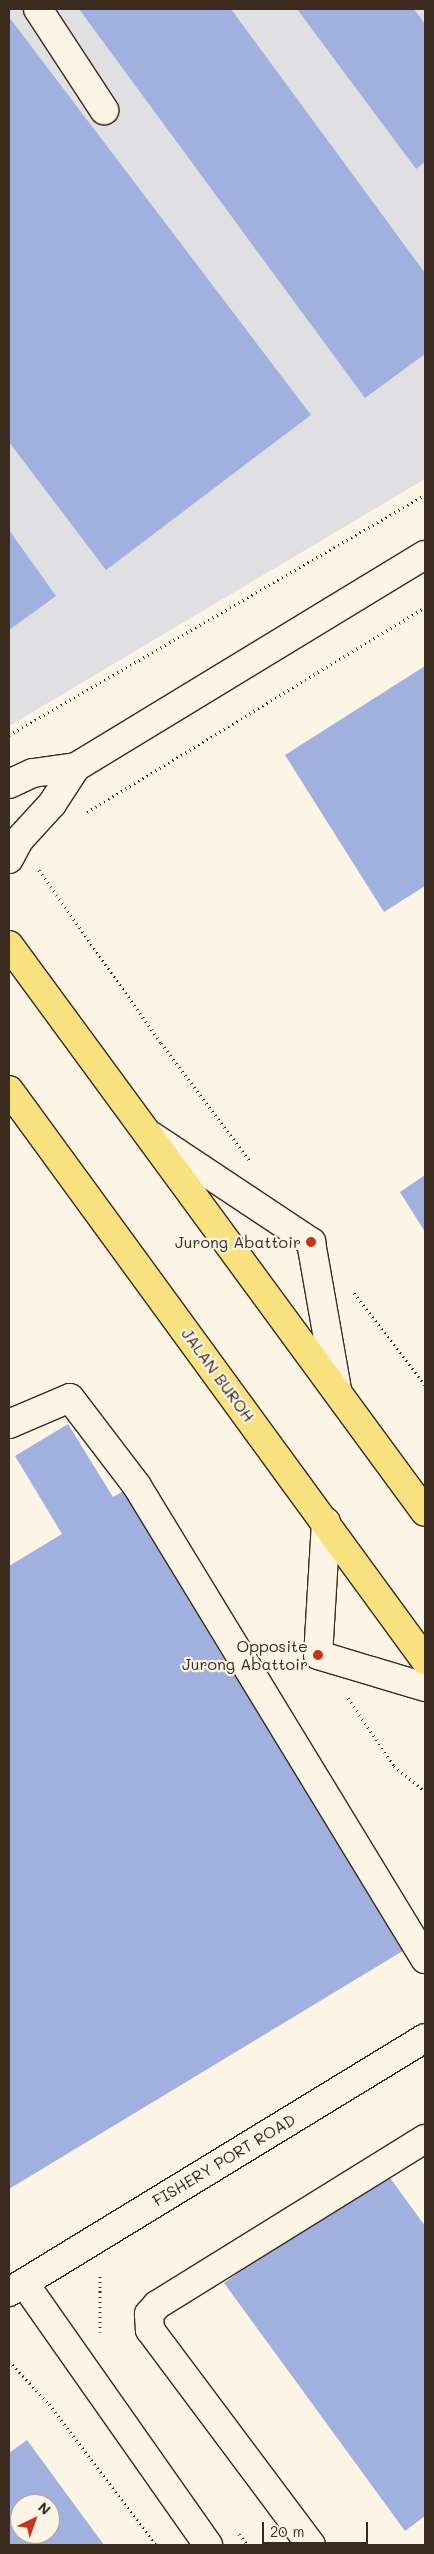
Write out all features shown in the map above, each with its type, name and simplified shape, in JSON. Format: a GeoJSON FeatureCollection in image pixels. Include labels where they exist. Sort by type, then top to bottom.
{"type":"FeatureCollection","features":[{"type":"Feature","properties":{"kind":"highway"},"geometry":{"type":"LineString","coordinates":[[9,945],[153,1137],[425,1512]]}},
{"type":"Feature","properties":{"kind":"highway","name":"JALAN BUROH"},"geometry":{"type":"LineString","coordinates":[[9,1090],[425,1660]]}},
{"type":"Feature","properties":{"kind":"street"},"geometry":{"type":"LineString","coordinates":[[38,9],[104,110]]}},
{"type":"Feature","properties":{"kind":"street"},"geometry":{"type":"LineString","coordinates":[[9,784],[34,773],[76,766],[425,555]]}},
{"type":"Feature","properties":{"kind":"street"},"geometry":{"type":"LineString","coordinates":[[14,850],[52,804],[76,766]]}},
{"type":"Feature","properties":{"kind":"street"},"geometry":{"type":"LineString","coordinates":[[153,1137],[311,1242],[336,1389]]}},
{"type":"Feature","properties":{"kind":"street"},"geometry":{"type":"LineString","coordinates":[[9,1424],[70,1398],[137,1486],[425,1959]]}},
{"type":"Feature","properties":{"kind":"street"},"geometry":{"type":"LineString","coordinates":[[326,1522],[318,1655],[425,1687]]}},
{"type":"Feature","properties":{"kind":"street","name":"FISHERY PORT ROAD"},"geometry":{"type":"LineString","coordinates":[[206,2545],[16,2287],[425,2038]]}},
{"type":"Feature","properties":{"kind":"street"},"geometry":{"type":"LineString","coordinates":[[311,2545],[150,2330],[149,2314],[157,2305],[425,2139]]}},
{"type":"Feature","properties":{"kind":"path"},"geometry":{"type":"LineString","coordinates":[[9,735],[425,496]]}},
{"type":"Feature","properties":{"kind":"path"},"geometry":{"type":"LineString","coordinates":[[81,816],[425,607]]}},
{"type":"Feature","properties":{"kind":"path"},"geometry":{"type":"LineString","coordinates":[[14,850],[103,964],[251,1162]]}},
{"type":"Feature","properties":{"kind":"path"},"geometry":{"type":"LineString","coordinates":[[349,1287],[425,1385]]}},
{"type":"Feature","properties":{"kind":"path"},"geometry":{"type":"LineString","coordinates":[[345,1694],[394,1766],[425,1791]]}},
{"type":"Feature","properties":{"kind":"path"},"geometry":{"type":"LineString","coordinates":[[9,2361],[49,2404],[156,2545]]}},
{"type":"Feature","properties":{"kind":"shaded area"},"geometry":{"type":"Polygon","coordinates":[[[9,9],[425,9],[425,479],[9,726],[9,9]]]}},
{"type":"Feature","properties":{"kind":"building"},"geometry":{"type":"Polygon","coordinates":[[[79,9],[231,9],[425,273],[425,354],[365,398],[79,9]]]}},
{"type":"Feature","properties":{"kind":"building"},"geometry":{"type":"Polygon","coordinates":[[[297,9],[414,9],[425,24],[425,162],[416,169],[297,9]]]}},
{"type":"Feature","properties":{"kind":"building"},"geometry":{"type":"Polygon","coordinates":[[[9,17],[311,415],[106,570],[9,442],[9,17]]]}},
{"type":"Feature","properties":{"kind":"building"},"geometry":{"type":"Polygon","coordinates":[[[9,530],[56,596],[9,630],[9,530]]]}},
{"type":"Feature","properties":{"kind":"building"},"geometry":{"type":"Polygon","coordinates":[[[425,666],[425,886],[384,912],[285,755],[425,666]]]}},
{"type":"Feature","properties":{"kind":"building"},"geometry":{"type":"Polygon","coordinates":[[[425,1175],[425,1232],[400,1192],[425,1175]]]}},
{"type":"Feature","properties":{"kind":"building"},"geometry":{"type":"Polygon","coordinates":[[[68,1424],[113,1497],[127,1489],[406,1949],[9,2189],[9,1566],[62,1534],[15,1456],[68,1424]]]}},
{"type":"Feature","properties":{"kind":"building"},"geometry":{"type":"Polygon","coordinates":[[[383,2168],[425,2226],[425,2516],[405,2531],[224,2283],[383,2168]]]}},
{"type":"Feature","properties":{"kind":"building"},"geometry":{"type":"Polygon","coordinates":[[[27,2440],[104,2545],[9,2545],[9,2453],[27,2440]]]}},
{"type":"Feature","properties":{"kind":"place","name":"Jurong Abattoir"},"geometry":{"type":"Point","coordinates":[311,1242]}},
{"type":"Feature","properties":{"kind":"place","name":"Opposite Jurong Abattoir"},"geometry":{"type":"Point","coordinates":[318,1655]}}]}
